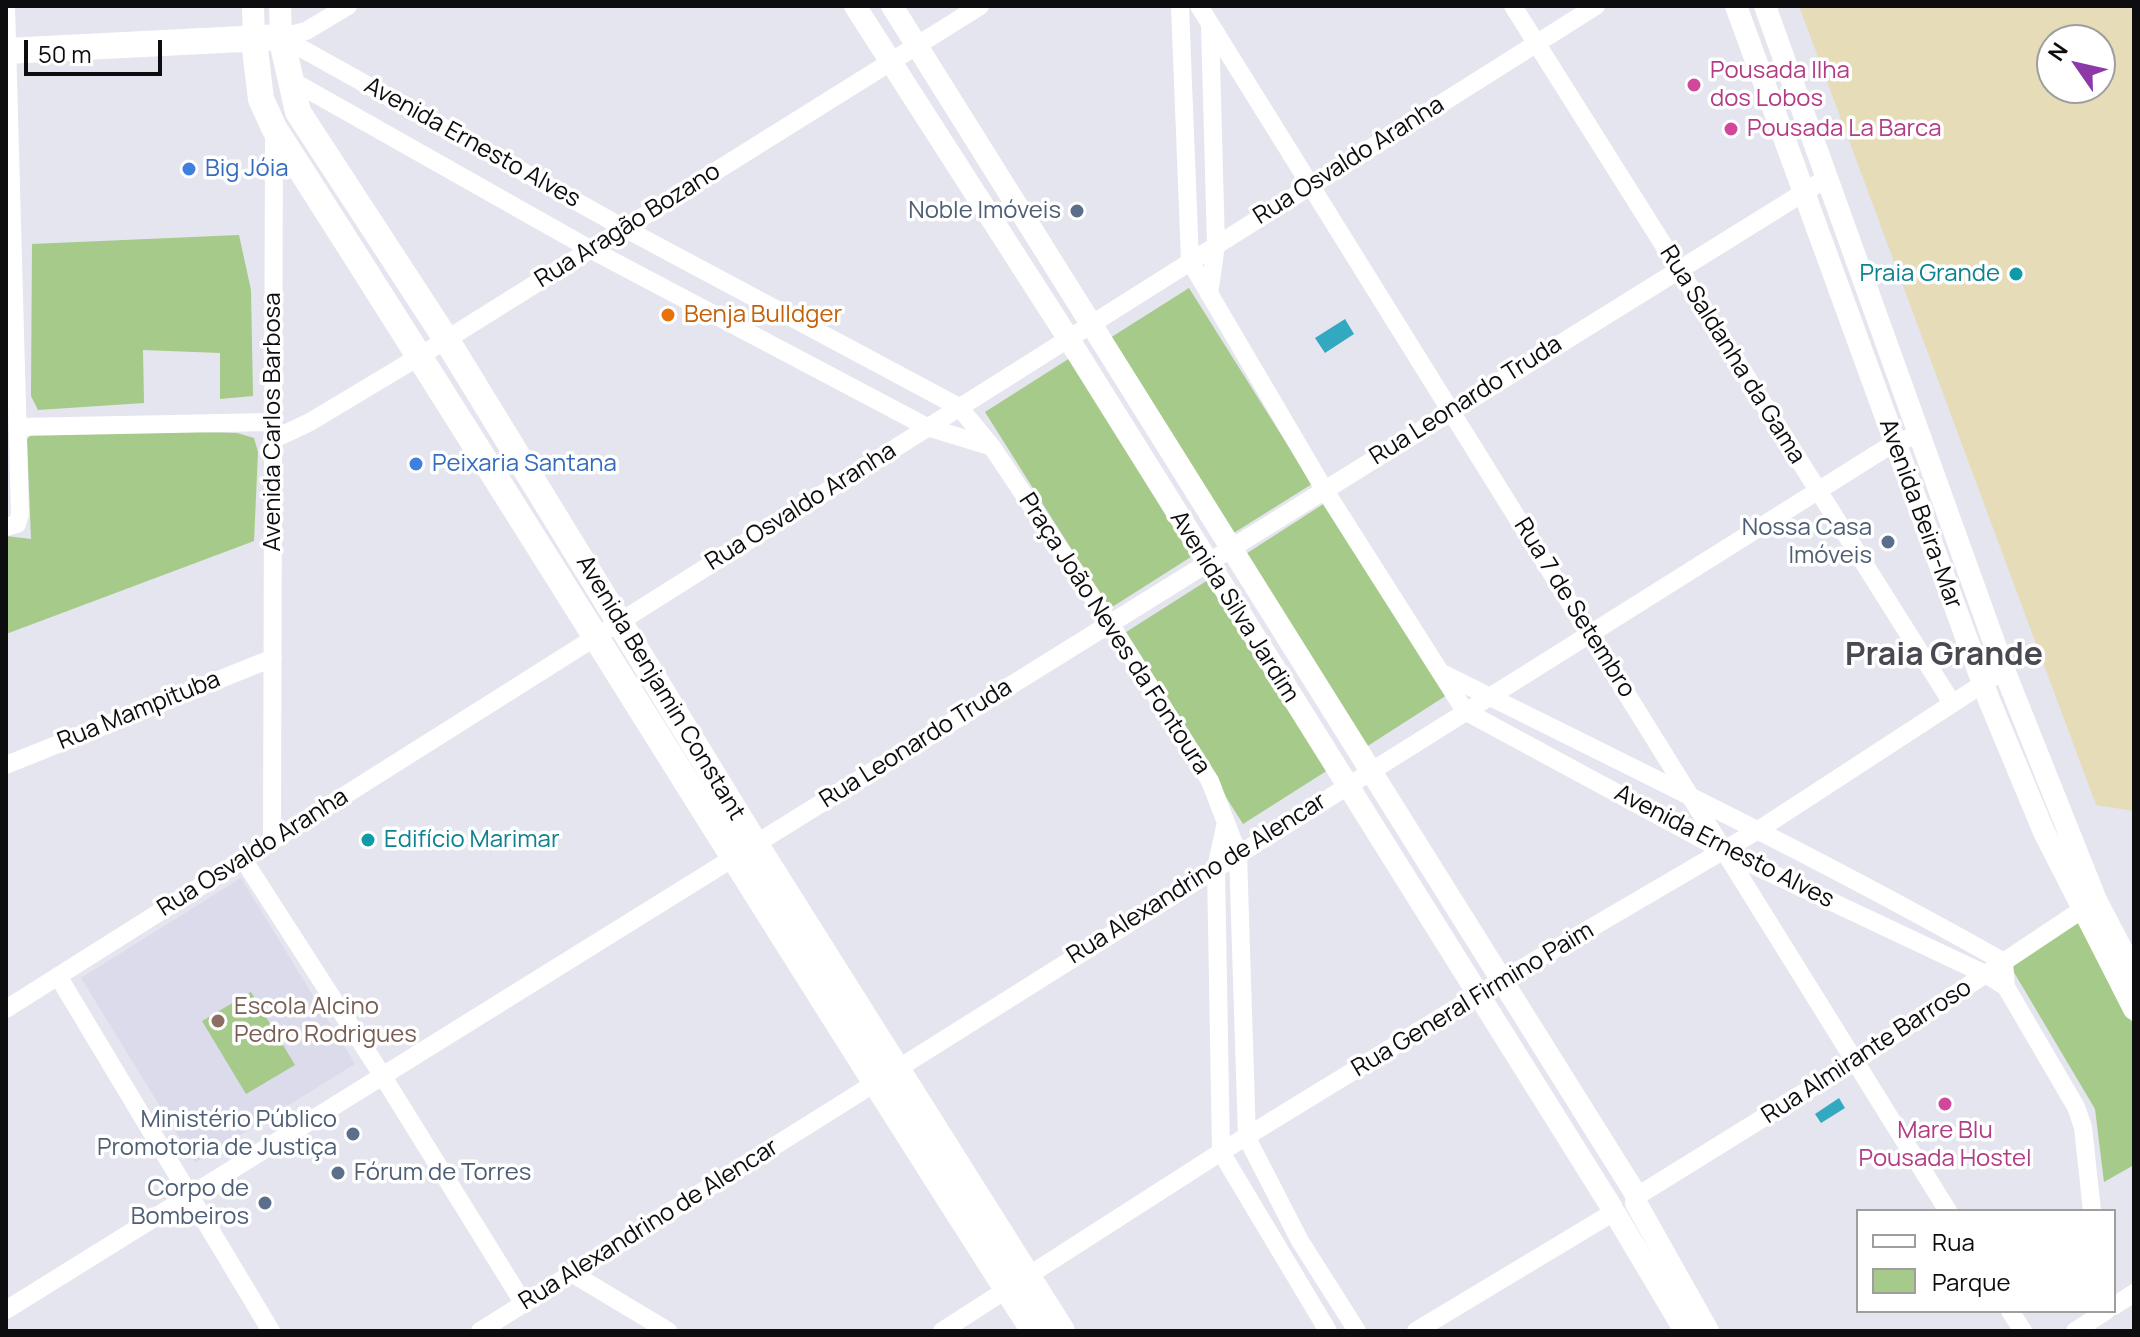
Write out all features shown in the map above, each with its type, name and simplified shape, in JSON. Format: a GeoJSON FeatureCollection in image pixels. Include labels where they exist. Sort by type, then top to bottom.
{"type":"FeatureCollection","features":[{"type":"Feature","properties":{"kind":"main road"},"geometry":{"type":"LineString","coordinates":[[7,51],[268,39],[285,112],[302,130],[367,237],[389,252]]}},
{"type":"Feature","properties":{"kind":"main road","name":"Avenida Benjamin Constant"},"geometry":{"type":"LineString","coordinates":[[268,39],[289,79],[296,107],[446,339],[756,845],[885,1074],[1018,1284],[1062,1331]]}},
{"type":"Feature","properties":{"kind":"main road","name":"Avenida Carlos Barbosa"},"geometry":{"type":"LineString","coordinates":[[268,39],[261,99],[274,128]]}},
{"type":"Feature","properties":{"kind":"main road","name":"Avenida Benjamin Constant"},"geometry":{"type":"LineString","coordinates":[[274,128],[596,636],[732,860],[885,1074]]}},
{"type":"Feature","properties":{"kind":"main road","name":"Avenida Benjamin Constant"},"geometry":{"type":"LineString","coordinates":[[1018,1284],[1034,1331]]}},
{"type":"Feature","properties":{"kind":"street"},"geometry":{"type":"LineString","coordinates":[[6,6],[9,255],[20,514],[12,526]]}},
{"type":"Feature","properties":{"kind":"street","name":"Avenida Carlos Barbosa"},"geometry":{"type":"LineString","coordinates":[[253,6],[268,39]]}},
{"type":"Feature","properties":{"kind":"street","name":"Avenida Carlos Barbosa"},"geometry":{"type":"LineString","coordinates":[[268,39],[280,6]]}},
{"type":"Feature","properties":{"kind":"street"},"geometry":{"type":"LineString","coordinates":[[268,39],[306,31],[348,6]]}},
{"type":"Feature","properties":{"kind":"street","name":"Avenida Silva Jardim"},"geometry":{"type":"LineString","coordinates":[[855,6],[1068,338],[1345,786],[1480,994],[1708,1331]]}},
{"type":"Feature","properties":{"kind":"street","name":"Avenida Silva Jardim"},"geometry":{"type":"LineString","coordinates":[[892,6],[1502,980],[1624,1205],[1685,1331]]}},
{"type":"Feature","properties":{"kind":"street","name":"Rua Aragão Bozano"},"geometry":{"type":"LineString","coordinates":[[18,427],[272,431],[310,422],[980,6]]}},
{"type":"Feature","properties":{"kind":"street"},"geometry":{"type":"LineString","coordinates":[[1180,6],[1190,261],[1324,489],[1465,711]]}},
{"type":"Feature","properties":{"kind":"street","name":"Rua 7 de Setembro"},"geometry":{"type":"LineString","coordinates":[[1199,6],[1209,15],[1311,185],[1947,1209]]}},
{"type":"Feature","properties":{"kind":"street","name":"Rua Saldanha da Gama"},"geometry":{"type":"LineString","coordinates":[[1513,6],[1952,703]]}},
{"type":"Feature","properties":{"kind":"street","name":"Rua Osvaldo Aranha"},"geometry":{"type":"LineString","coordinates":[[6,1009],[1596,6]]}},
{"type":"Feature","properties":{"kind":"street","name":"Avenida Beira-Mar"},"geometry":{"type":"LineString","coordinates":[[1736,6],[1983,683],[2134,1009]]}},
{"type":"Feature","properties":{"kind":"street","name":"Avenida Beira-Mar"},"geometry":{"type":"LineString","coordinates":[[1765,6],[2088,905],[2134,973]]}},
{"type":"Feature","properties":{"kind":"street"},"geometry":{"type":"LineString","coordinates":[[1209,15],[1216,245],[1209,294]]}},
{"type":"Feature","properties":{"kind":"street","name":"Avenida Ernesto Alves"},"geometry":{"type":"LineString","coordinates":[[268,39],[959,407]]}},
{"type":"Feature","properties":{"kind":"street","name":"Avenida Ernesto Alves"},"geometry":{"type":"LineString","coordinates":[[289,79],[590,249],[927,427]]}},
{"type":"Feature","properties":{"kind":"street","name":"Avenida Carlos Barbosa"},"geometry":{"type":"LineString","coordinates":[[272,841],[274,128]]}},
{"type":"Feature","properties":{"kind":"street","name":"Rua Leonardo Truda"},"geometry":{"type":"LineString","coordinates":[[6,1310],[1827,178]]}},
{"type":"Feature","properties":{"kind":"street","name":"Praça João Neves da Fontoura"},"geometry":{"type":"LineString","coordinates":[[959,407],[992,447],[1210,781],[1225,827],[1238,854]]}},
{"type":"Feature","properties":{"kind":"street"},"geometry":{"type":"LineString","coordinates":[[927,427],[992,447]]}},
{"type":"Feature","properties":{"kind":"street","name":"Rua Alexandrino de Alencar"},"geometry":{"type":"LineString","coordinates":[[480,1331],[1894,443],[1918,435]]}},
{"type":"Feature","properties":{"kind":"street","name":"Rua Mampituba"},"geometry":{"type":"LineString","coordinates":[[6,765],[273,658]]}},
{"type":"Feature","properties":{"kind":"street"},"geometry":{"type":"LineString","coordinates":[[1438,670],[1490,696]]}},
{"type":"Feature","properties":{"kind":"street","name":"Rua General Firmino Paim"},"geometry":{"type":"LineString","coordinates":[[942,1331],[1221,1152],[1502,980],[1760,829],[2004,670]]}},
{"type":"Feature","properties":{"kind":"street","name":"Avenida Ernesto Alves"},"geometry":{"type":"LineString","coordinates":[[1490,696],[1692,799],[1760,829],[2004,962]]}},
{"type":"Feature","properties":{"kind":"street","name":"Avenida Ernesto Alves"},"geometry":{"type":"LineString","coordinates":[[1465,711],[1724,851],[1987,975],[2006,987]]}},
{"type":"Feature","properties":{"kind":"street"},"geometry":{"type":"LineString","coordinates":[[1225,827],[1216,868],[1221,1152],[1328,1331]]}},
{"type":"Feature","properties":{"kind":"street"},"geometry":{"type":"LineString","coordinates":[[1238,854],[1247,1138],[1300,1241],[1357,1331]]}},
{"type":"Feature","properties":{"kind":"street"},"geometry":{"type":"LineString","coordinates":[[243,859],[524,1304]]}},
{"type":"Feature","properties":{"kind":"street","name":"Rua Almirante Barroso"},"geometry":{"type":"LineString","coordinates":[[1416,1331],[1855,1061],[2088,905]]}},
{"type":"Feature","properties":{"kind":"street"},"geometry":{"type":"LineString","coordinates":[[2004,962],[2006,987],[2076,1107],[2083,1127],[2092,1209]]}},
{"type":"Feature","properties":{"kind":"street"},"geometry":{"type":"LineString","coordinates":[[58,976],[271,1331]]}},
{"type":"Feature","properties":{"kind":"street"},"geometry":{"type":"LineString","coordinates":[[573,1274],[668,1331]]}},
{"type":"Feature","properties":{"kind":"street"},"geometry":{"type":"LineString","coordinates":[[2116,1307],[2134,1293]]}},
{"type":"Feature","properties":{"kind":"street"},"geometry":{"type":"LineString","coordinates":[[2011,1313],[2023,1331]]}},
{"type":"Feature","properties":{"kind":"street"},"geometry":{"type":"LineString","coordinates":[[2075,1331],[2105,1315]]}},
{"type":"Feature","properties":{"kind":"shaded area","name":"Escola Alcino Pedro Rodrigues"},"geometry":{"type":"Polygon","coordinates":[[[241,878],[355,1064],[195,1163],[81,978],[241,878]]]}},
{"type":"Feature","properties":{"kind":"green space"},"geometry":{"type":"Polygon","coordinates":[[[239,235],[251,290],[253,396],[220,399],[220,353],[143,350],[144,403],[38,410],[31,396],[32,244],[239,235]]]}},
{"type":"Feature","properties":{"kind":"green space"},"geometry":{"type":"Polygon","coordinates":[[[1189,288],[1312,484],[1232,534],[1110,338],[1189,288]]]}},
{"type":"Feature","properties":{"kind":"green space"},"geometry":{"type":"Polygon","coordinates":[[[1070,358],[1194,555],[1109,609],[985,412],[1070,358]]]}},
{"type":"Feature","properties":{"kind":"green space"},"geometry":{"type":"Polygon","coordinates":[[[38,428],[237,433],[254,438],[258,452],[254,541],[6,634],[6,536],[31,539],[27,439],[38,428]]]}},
{"type":"Feature","properties":{"kind":"green space"},"geometry":{"type":"Polygon","coordinates":[[[1325,503],[1447,695],[1363,749],[1241,557],[1325,503]]]}},
{"type":"Feature","properties":{"kind":"green space"},"geometry":{"type":"Polygon","coordinates":[[[1208,580],[1328,770],[1243,824],[1123,634],[1208,580]]]}},
{"type":"Feature","properties":{"kind":"green space"},"geometry":{"type":"Polygon","coordinates":[[[2078,923],[2134,1026],[2134,1165],[2104,1182],[2095,1109],[2009,964],[2078,923]]]}},
{"type":"Feature","properties":{"kind":"green space"},"geometry":{"type":"Polygon","coordinates":[[[251,992],[295,1065],[246,1094],[202,1021],[251,992]]]}},
{"type":"Feature","properties":{"kind":"sand","name":"Praia Grande"},"geometry":{"type":"Polygon","coordinates":[[[1799,6],[2134,6],[2134,811],[2096,805],[1799,6]]]}},
{"type":"Feature","properties":{"kind":"water"},"geometry":{"type":"Polygon","coordinates":[[[1345,319],[1354,334],[1325,353],[1315,338],[1345,319]]]}},
{"type":"Feature","properties":{"kind":"water"},"geometry":{"type":"Polygon","coordinates":[[[1839,1098],[1845,1108],[1821,1123],[1815,1114],[1839,1098]]]}},
{"type":"Feature","properties":{"kind":"place","name":"Pousada Ilha dos Lobos"},"geometry":{"type":"Point","coordinates":[1694,85]}},
{"type":"Feature","properties":{"kind":"place","name":"Pousada La Barca"},"geometry":{"type":"Point","coordinates":[1731,129]}},
{"type":"Feature","properties":{"kind":"place","name":"Big Jóia"},"geometry":{"type":"Point","coordinates":[189,169]}},
{"type":"Feature","properties":{"kind":"place","name":"Noble Imóveis"},"geometry":{"type":"Point","coordinates":[1077,211]}},
{"type":"Feature","properties":{"kind":"place","name":"Praia Grande"},"geometry":{"type":"Point","coordinates":[2016,274]}},
{"type":"Feature","properties":{"kind":"place","name":"Benja Bulldger"},"geometry":{"type":"Point","coordinates":[668,315]}},
{"type":"Feature","properties":{"kind":"place","name":"Peixaria Santana"},"geometry":{"type":"Point","coordinates":[416,464]}},
{"type":"Feature","properties":{"kind":"place","name":"Nossa Casa Imóveis"},"geometry":{"type":"Point","coordinates":[1888,542]}},
{"type":"Feature","properties":{"kind":"place","name":"Edifício Marimar"},"geometry":{"type":"Point","coordinates":[368,840]}},
{"type":"Feature","properties":{"kind":"place","name":"Escola Alcino Pedro Rodrigues"},"geometry":{"type":"Point","coordinates":[218,1021]}},
{"type":"Feature","properties":{"kind":"place","name":"Mare Blu Pousada Hostel"},"geometry":{"type":"Point","coordinates":[1945,1104]}},
{"type":"Feature","properties":{"kind":"place","name":"Ministério Público Promotoria de Justiça"},"geometry":{"type":"Point","coordinates":[353,1134]}},
{"type":"Feature","properties":{"kind":"place","name":"Fórum de Torres"},"geometry":{"type":"Point","coordinates":[338,1173]}},
{"type":"Feature","properties":{"kind":"place","name":"Corpo de Bombeiros"},"geometry":{"type":"Point","coordinates":[265,1203]}},
{"type":"Feature","properties":{"kind":"district","name":"Praia Grande"},"geometry":{"type":"Point","coordinates":[1944,656]}}]}
